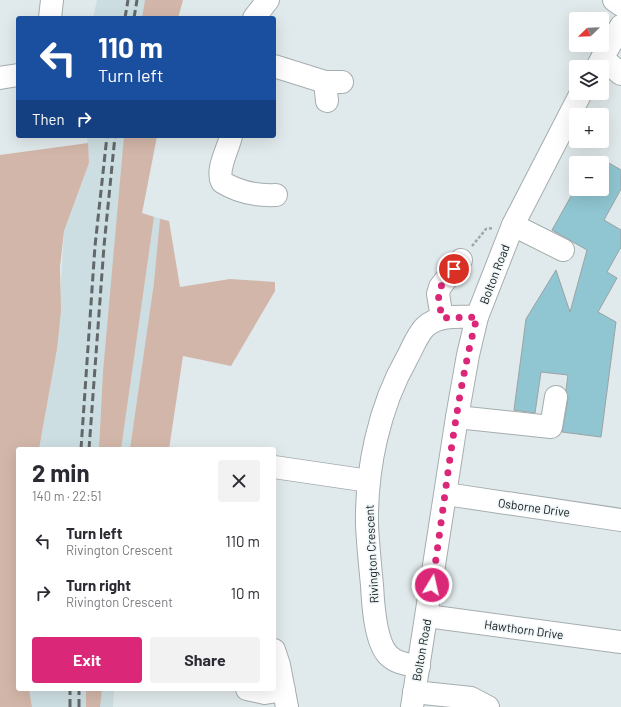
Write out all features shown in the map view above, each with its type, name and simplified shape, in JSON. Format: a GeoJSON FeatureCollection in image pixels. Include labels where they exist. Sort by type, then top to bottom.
{"type":"FeatureCollection","features":[{"type":"Feature","properties":{"kind":"street"},"geometry":{"type":"LineString","coordinates":[[50,16],[52,0]]}},
{"type":"Feature","properties":{"kind":"street"},"geometry":{"type":"LineString","coordinates":[[256,16],[268,0]]}},
{"type":"Feature","properties":{"kind":"street"},"geometry":{"type":"LineString","coordinates":[[614,0],[621,5]]}},
{"type":"Feature","properties":{"kind":"street"},"geometry":{"type":"LineString","coordinates":[[602,60],[621,26]]}},
{"type":"Feature","properties":{"kind":"street"},"geometry":{"type":"LineString","coordinates":[[276,67],[331,88]]}},
{"type":"Feature","properties":{"kind":"street"},"geometry":{"type":"LineString","coordinates":[[609,68],[621,74]]}},
{"type":"Feature","properties":{"kind":"street"},"geometry":{"type":"LineString","coordinates":[[0,78],[16,75]]}},
{"type":"Feature","properties":{"kind":"street","name":"Bolton Road"},"geometry":{"type":"LineString","coordinates":[[413,700],[457,417],[468,355],[477,317],[513,225],[577,100]]}},
{"type":"Feature","properties":{"kind":"street"},"geometry":{"type":"LineString","coordinates":[[230,138],[220,170],[219,176],[222,182],[228,186],[254,195],[276,194]]}},
{"type":"Feature","properties":{"kind":"street"},"geometry":{"type":"LineString","coordinates":[[513,225],[563,250]]}},
{"type":"Feature","properties":{"kind":"street"},"geometry":{"type":"LineString","coordinates":[[442,318],[438,294],[440,287],[461,260]]}},
{"type":"Feature","properties":{"kind":"street","name":"Rivington Crescent"},"geometry":{"type":"LineString","coordinates":[[419,666],[395,661],[387,654],[381,641],[373,612],[367,524],[369,481],[379,428],[397,376],[425,327],[442,318],[477,317]]}},
{"type":"Feature","properties":{"kind":"street"},"geometry":{"type":"LineString","coordinates":[[457,417],[551,427],[556,397]]}},
{"type":"Feature","properties":{"kind":"street"},"geometry":{"type":"LineString","coordinates":[[276,467],[369,481]]}},
{"type":"Feature","properties":{"kind":"street","name":"Osborne Drive"},"geometry":{"type":"LineString","coordinates":[[446,494],[621,520]]}},
{"type":"Feature","properties":{"kind":"street","name":"Hawthorn Drive"},"geometry":{"type":"LineString","coordinates":[[427,616],[621,642]]}},
{"type":"Feature","properties":{"kind":"street"},"geometry":{"type":"LineString","coordinates":[[256,691],[285,699],[276,659]]}},
{"type":"Feature","properties":{"kind":"street"},"geometry":{"type":"LineString","coordinates":[[413,700],[471,698],[488,707]]}},
{"type":"Feature","properties":{"kind":"path"},"geometry":{"type":"LineString","coordinates":[[461,260],[486,228],[513,225]]}},
{"type":"Feature","properties":{"kind":"shaded area"},"geometry":{"type":"Polygon","coordinates":[[[97,0],[183,0],[179,16],[93,16],[97,0]]]}},
{"type":"Feature","properties":{"kind":"shaded area"},"geometry":{"type":"Polygon","coordinates":[[[145,0],[183,0],[179,16],[142,16],[145,0]]]}},
{"type":"Feature","properties":{"kind":"shaded area"},"geometry":{"type":"Polygon","coordinates":[[[87,138],[157,138],[142,213],[169,221],[171,244],[169,447],[39,447],[57,349],[64,231],[89,163],[87,138]]]}},
{"type":"Feature","properties":{"kind":"shaded area"},"geometry":{"type":"Polygon","coordinates":[[[124,138],[157,138],[142,213],[154,217],[121,447],[99,447],[103,372],[124,138]]]}},
{"type":"Feature","properties":{"kind":"shaded area"},"geometry":{"type":"Polygon","coordinates":[[[88,143],[89,163],[64,231],[60,267],[61,311],[57,349],[39,447],[16,447],[16,691],[29,691],[32,707],[0,707],[0,155],[88,143]]]}},
{"type":"Feature","properties":{"kind":"shaded area"},"geometry":{"type":"Polygon","coordinates":[[[160,219],[169,221],[180,287],[230,279],[275,282],[275,291],[231,366],[183,356],[169,447],[130,447],[154,283],[160,219]]]}},
{"type":"Feature","properties":{"kind":"shaded area"},"geometry":{"type":"Polygon","coordinates":[[[29,691],[114,691],[113,707],[32,707],[29,691]]]}},
{"type":"Feature","properties":{"kind":"shaded area"},"geometry":{"type":"Polygon","coordinates":[[[86,691],[102,691],[100,707],[86,707],[86,691]]]}},
{"type":"Feature","properties":{"kind":"building"},"geometry":{"type":"Polygon","coordinates":[[[609,163],[621,170],[621,189],[604,220],[621,230],[621,247],[607,272],[617,278],[598,312],[616,322],[601,437],[562,432],[568,399],[566,390],[568,375],[541,372],[535,413],[514,410],[526,319],[556,270],[570,312],[587,250],[552,230],[571,196],[609,196],[609,163]]]}},
{"type":"Feature","properties":{"kind":"railway"},"geometry":{"type":"LineString","coordinates":[[125,16],[128,0]]}},
{"type":"Feature","properties":{"kind":"railway"},"geometry":{"type":"LineString","coordinates":[[134,16],[137,0]]}},
{"type":"Feature","properties":{"kind":"railway"},"geometry":{"type":"LineString","coordinates":[[81,447],[95,246],[107,138]]}},
{"type":"Feature","properties":{"kind":"railway"},"geometry":{"type":"LineString","coordinates":[[89,447],[104,246],[115,138]]}},
{"type":"Feature","properties":{"kind":"railway"},"geometry":{"type":"LineString","coordinates":[[70,691],[70,707]]}},
{"type":"Feature","properties":{"kind":"railway"},"geometry":{"type":"LineString","coordinates":[[79,691],[79,707]]}},
{"type":"Feature","properties":{"kind":"route"},"geometry":{"type":"LineString","coordinates":[[432,585],[457,417],[468,355],[477,317],[442,318],[438,294],[440,287],[454,269]]}}]}
